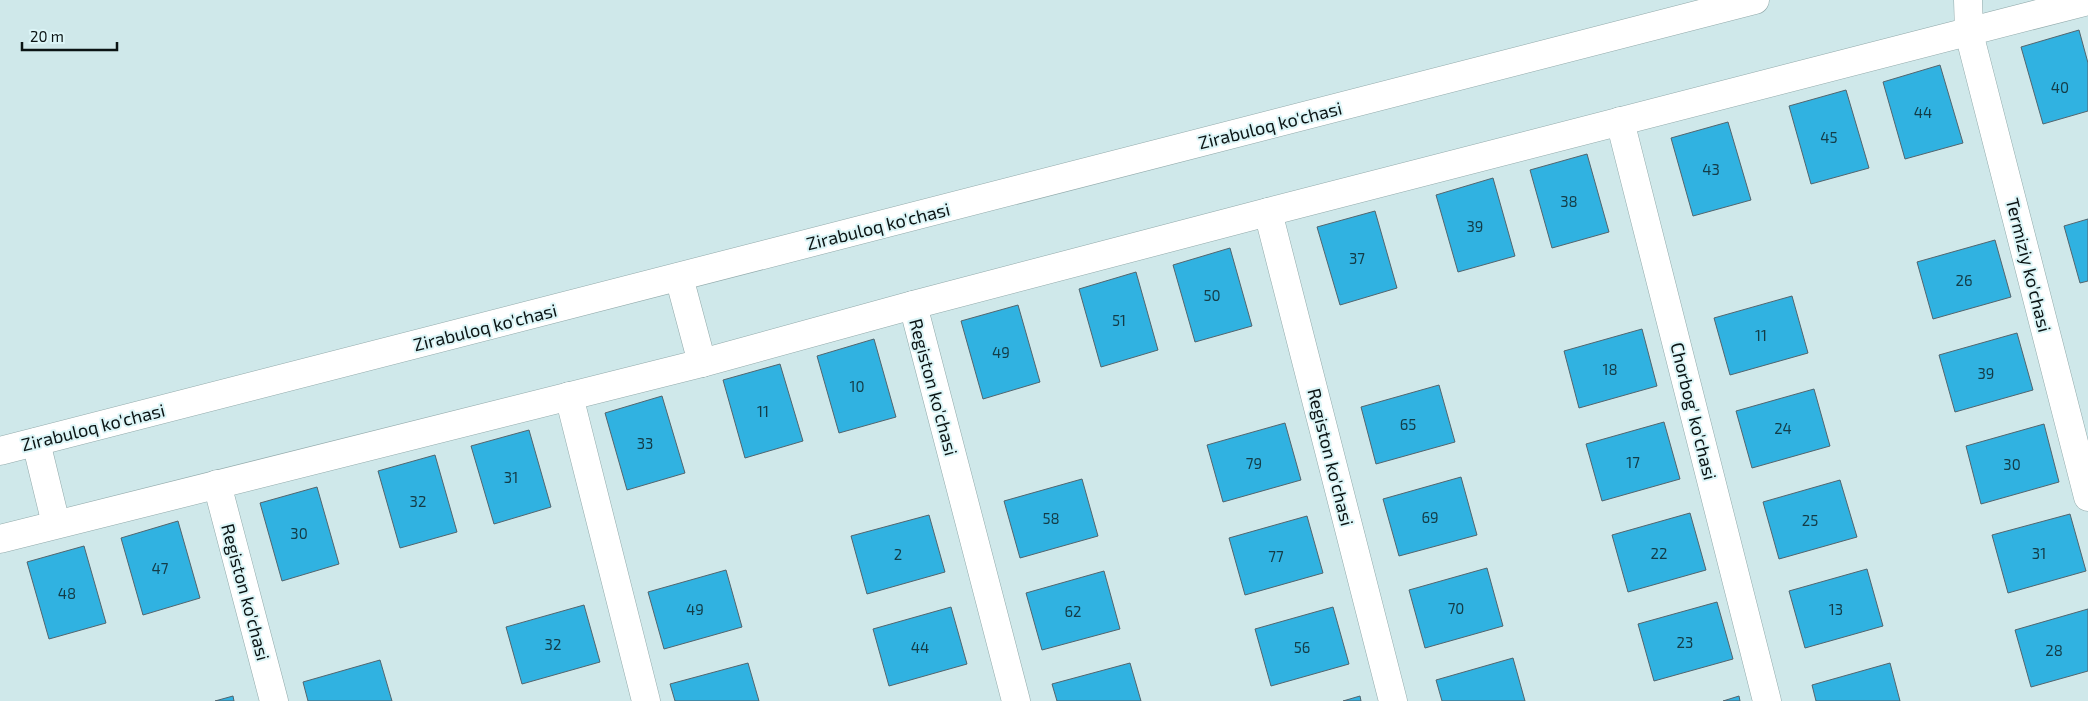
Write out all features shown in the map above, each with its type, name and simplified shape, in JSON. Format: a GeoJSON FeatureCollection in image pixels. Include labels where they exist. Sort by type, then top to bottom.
{"type":"FeatureCollection","features":[{"type":"Feature","properties":{"kind":"street","name":"Zirabuloq ko'chasi"},"geometry":{"type":"LineString","coordinates":[[0,451],[1755,0]]}},
{"type":"Feature","properties":{"kind":"street","name":"Termiziy ko'chasi"},"geometry":{"type":"LineString","coordinates":[[1968,0],[1969,33],[2088,497]]}},
{"type":"Feature","properties":{"kind":"street"},"geometry":{"type":"LineString","coordinates":[[0,539],[702,363],[913,305],[1268,212],[2088,1]]}},
{"type":"Feature","properties":{"kind":"street","name":"Chorbog' ko'chasi"},"geometry":{"type":"LineString","coordinates":[[1620,121],[1767,701]]}},
{"type":"Feature","properties":{"kind":"street","name":"Registon ko'chasi"},"geometry":{"type":"LineString","coordinates":[[1268,212],[1393,701]]}},
{"type":"Feature","properties":{"kind":"street"},"geometry":{"type":"LineString","coordinates":[[679,277],[702,363]]}},
{"type":"Feature","properties":{"kind":"street","name":"Registon ko'chasi"},"geometry":{"type":"LineString","coordinates":[[913,305],[1016,701]]}},
{"type":"Feature","properties":{"kind":"street"},"geometry":{"type":"LineString","coordinates":[[568,396],[646,701]]}},
{"type":"Feature","properties":{"kind":"street"},"geometry":{"type":"LineString","coordinates":[[36,442],[56,524]]}},
{"type":"Feature","properties":{"kind":"street","name":"Registon ko'chasi"},"geometry":{"type":"LineString","coordinates":[[217,484],[274,701]]}},
{"type":"Feature","properties":{"kind":"building"},"geometry":{"type":"Polygon","coordinates":[[[2079,30],[2088,63],[2088,111],[2043,124],[2021,47],[2079,30]]]}},
{"type":"Feature","properties":{"kind":"building"},"geometry":{"type":"Polygon","coordinates":[[[1940,65],[1963,143],[1905,159],[1883,82],[1940,65]]]}},
{"type":"Feature","properties":{"kind":"building"},"geometry":{"type":"Polygon","coordinates":[[[1846,90],[1869,168],[1811,184],[1789,106],[1846,90]]]}},
{"type":"Feature","properties":{"kind":"building"},"geometry":{"type":"Polygon","coordinates":[[[1728,122],[1751,200],[1693,216],[1671,138],[1728,122]]]}},
{"type":"Feature","properties":{"kind":"building"},"geometry":{"type":"Polygon","coordinates":[[[1587,154],[1609,232],[1552,248],[1530,170],[1587,154]]]}},
{"type":"Feature","properties":{"kind":"building"},"geometry":{"type":"Polygon","coordinates":[[[1493,178],[1515,256],[1458,272],[1436,195],[1493,178]]]}},
{"type":"Feature","properties":{"kind":"building"},"geometry":{"type":"Polygon","coordinates":[[[1375,211],[1397,288],[1340,305],[1317,227],[1375,211]]]}},
{"type":"Feature","properties":{"kind":"building"},"geometry":{"type":"Polygon","coordinates":[[[2088,219],[2088,281],[2080,283],[2064,226],[2088,219]]]}},
{"type":"Feature","properties":{"kind":"building"},"geometry":{"type":"Polygon","coordinates":[[[1995,240],[2011,297],[1933,319],[1917,262],[1995,240]]]}},
{"type":"Feature","properties":{"kind":"building"},"geometry":{"type":"Polygon","coordinates":[[[1230,248],[1252,326],[1195,342],[1173,265],[1230,248]]]}},
{"type":"Feature","properties":{"kind":"building"},"geometry":{"type":"Polygon","coordinates":[[[1136,272],[1158,350],[1101,367],[1079,289],[1136,272]]]}},
{"type":"Feature","properties":{"kind":"building"},"geometry":{"type":"Polygon","coordinates":[[[1792,296],[1808,353],[1730,375],[1714,318],[1792,296]]]}},
{"type":"Feature","properties":{"kind":"building"},"geometry":{"type":"Polygon","coordinates":[[[1018,305],[1040,382],[983,399],[961,321],[1018,305]]]}},
{"type":"Feature","properties":{"kind":"building"},"geometry":{"type":"Polygon","coordinates":[[[1642,329],[1657,386],[1579,408],[1564,351],[1642,329]]]}},
{"type":"Feature","properties":{"kind":"building"},"geometry":{"type":"Polygon","coordinates":[[[2017,333],[2033,390],[1955,412],[1939,355],[2017,333]]]}},
{"type":"Feature","properties":{"kind":"building"},"geometry":{"type":"Polygon","coordinates":[[[874,339],[896,417],[839,433],[817,356],[874,339]]]}},
{"type":"Feature","properties":{"kind":"building"},"geometry":{"type":"Polygon","coordinates":[[[780,364],[803,441],[745,458],[723,380],[780,364]]]}},
{"type":"Feature","properties":{"kind":"building"},"geometry":{"type":"Polygon","coordinates":[[[1439,385],[1455,442],[1376,464],[1361,407],[1439,385]]]}},
{"type":"Feature","properties":{"kind":"building"},"geometry":{"type":"Polygon","coordinates":[[[1814,389],[1830,446],[1752,468],[1736,411],[1814,389]]]}},
{"type":"Feature","properties":{"kind":"building"},"geometry":{"type":"Polygon","coordinates":[[[662,396],[685,473],[627,490],[605,413],[662,396]]]}},
{"type":"Feature","properties":{"kind":"building"},"geometry":{"type":"Polygon","coordinates":[[[1664,422],[1680,479],[1602,501],[1586,444],[1664,422]]]}},
{"type":"Feature","properties":{"kind":"building"},"geometry":{"type":"Polygon","coordinates":[[[1285,423],[1301,480],[1223,502],[1207,445],[1285,423]]]}},
{"type":"Feature","properties":{"kind":"building"},"geometry":{"type":"Polygon","coordinates":[[[2044,424],[2059,482],[1981,504],[1966,446],[2044,424]]]}},
{"type":"Feature","properties":{"kind":"building"},"geometry":{"type":"Polygon","coordinates":[[[529,430],[551,507],[494,524],[471,446],[529,430]]]}},
{"type":"Feature","properties":{"kind":"building"},"geometry":{"type":"Polygon","coordinates":[[[435,455],[457,532],[400,548],[378,471],[435,455]]]}},
{"type":"Feature","properties":{"kind":"building"},"geometry":{"type":"Polygon","coordinates":[[[1461,477],[1477,535],[1399,556],[1383,499],[1461,477]]]}},
{"type":"Feature","properties":{"kind":"building"},"geometry":{"type":"Polygon","coordinates":[[[1082,479],[1098,536],[1020,558],[1004,501],[1082,479]]]}},
{"type":"Feature","properties":{"kind":"building"},"geometry":{"type":"Polygon","coordinates":[[[1840,480],[1857,537],[1779,559],[1763,502],[1840,480]]]}},
{"type":"Feature","properties":{"kind":"building"},"geometry":{"type":"Polygon","coordinates":[[[317,487],[339,564],[282,581],[260,503],[317,487]]]}},
{"type":"Feature","properties":{"kind":"building"},"geometry":{"type":"Polygon","coordinates":[[[1690,513],[1706,570],[1628,592],[1612,535],[1690,513]]]}},
{"type":"Feature","properties":{"kind":"building"},"geometry":{"type":"Polygon","coordinates":[[[2070,514],[2086,571],[2008,593],[1992,535],[2070,514]]]}},
{"type":"Feature","properties":{"kind":"building"},"geometry":{"type":"Polygon","coordinates":[[[929,515],[945,572],[867,594],[851,536],[929,515]]]}},
{"type":"Feature","properties":{"kind":"building"},"geometry":{"type":"Polygon","coordinates":[[[1307,516],[1323,573],[1245,595],[1229,538],[1307,516]]]}},
{"type":"Feature","properties":{"kind":"building"},"geometry":{"type":"Polygon","coordinates":[[[178,521],[200,598],[143,615],[121,538],[178,521]]]}},
{"type":"Feature","properties":{"kind":"building"},"geometry":{"type":"Polygon","coordinates":[[[84,546],[106,623],[49,639],[27,562],[84,546]]]}},
{"type":"Feature","properties":{"kind":"building"},"geometry":{"type":"Polygon","coordinates":[[[1487,568],[1503,626],[1425,648],[1409,590],[1487,568]]]}},
{"type":"Feature","properties":{"kind":"building"},"geometry":{"type":"Polygon","coordinates":[[[1867,569],[1883,626],[1805,648],[1789,591],[1867,569]]]}},
{"type":"Feature","properties":{"kind":"building"},"geometry":{"type":"Polygon","coordinates":[[[726,570],[742,627],[664,649],[648,592],[726,570]]]}},
{"type":"Feature","properties":{"kind":"building"},"geometry":{"type":"Polygon","coordinates":[[[1104,571],[1120,629],[1042,650],[1026,593],[1104,571]]]}},
{"type":"Feature","properties":{"kind":"building"},"geometry":{"type":"Polygon","coordinates":[[[1717,602],[1733,659],[1654,681],[1638,624],[1717,602]]]}},
{"type":"Feature","properties":{"kind":"building"},"geometry":{"type":"Polygon","coordinates":[[[584,605],[600,662],[522,684],[506,627],[584,605]]]}},
{"type":"Feature","properties":{"kind":"building"},"geometry":{"type":"Polygon","coordinates":[[[951,607],[967,664],[889,686],[873,629],[951,607]]]}},
{"type":"Feature","properties":{"kind":"building"},"geometry":{"type":"Polygon","coordinates":[[[1333,607],[1349,664],[1271,686],[1255,629],[1333,607]]]}},
{"type":"Feature","properties":{"kind":"building"},"geometry":{"type":"Polygon","coordinates":[[[2088,609],[2088,671],[2031,687],[2015,630],[2088,609]]]}},
{"type":"Feature","properties":{"kind":"building"},"geometry":{"type":"Polygon","coordinates":[[[1513,658],[1525,701],[1442,701],[1436,680],[1513,658]]]}},
{"type":"Feature","properties":{"kind":"building"},"geometry":{"type":"Polygon","coordinates":[[[380,660],[392,701],[308,701],[303,682],[380,660]]]}},
{"type":"Feature","properties":{"kind":"building"},"geometry":{"type":"Polygon","coordinates":[[[748,663],[759,701],[675,701],[670,684],[748,663]]]}},
{"type":"Feature","properties":{"kind":"building"},"geometry":{"type":"Polygon","coordinates":[[[1130,663],[1141,701],[1057,701],[1052,684],[1130,663]]]}},
{"type":"Feature","properties":{"kind":"building"},"geometry":{"type":"Polygon","coordinates":[[[1890,663],[1900,701],[1816,701],[1812,685],[1890,663]]]}},
{"type":"Feature","properties":{"kind":"building"},"geometry":{"type":"Polygon","coordinates":[[[233,696],[234,701],[215,701],[233,696]]]}},
{"type":"Feature","properties":{"kind":"building"},"geometry":{"type":"Polygon","coordinates":[[[1360,696],[1361,701],[1343,701],[1360,696]]]}},
{"type":"Feature","properties":{"kind":"building"},"geometry":{"type":"Polygon","coordinates":[[[1739,696],[1740,701],[1723,701],[1739,696]]]}}]}
